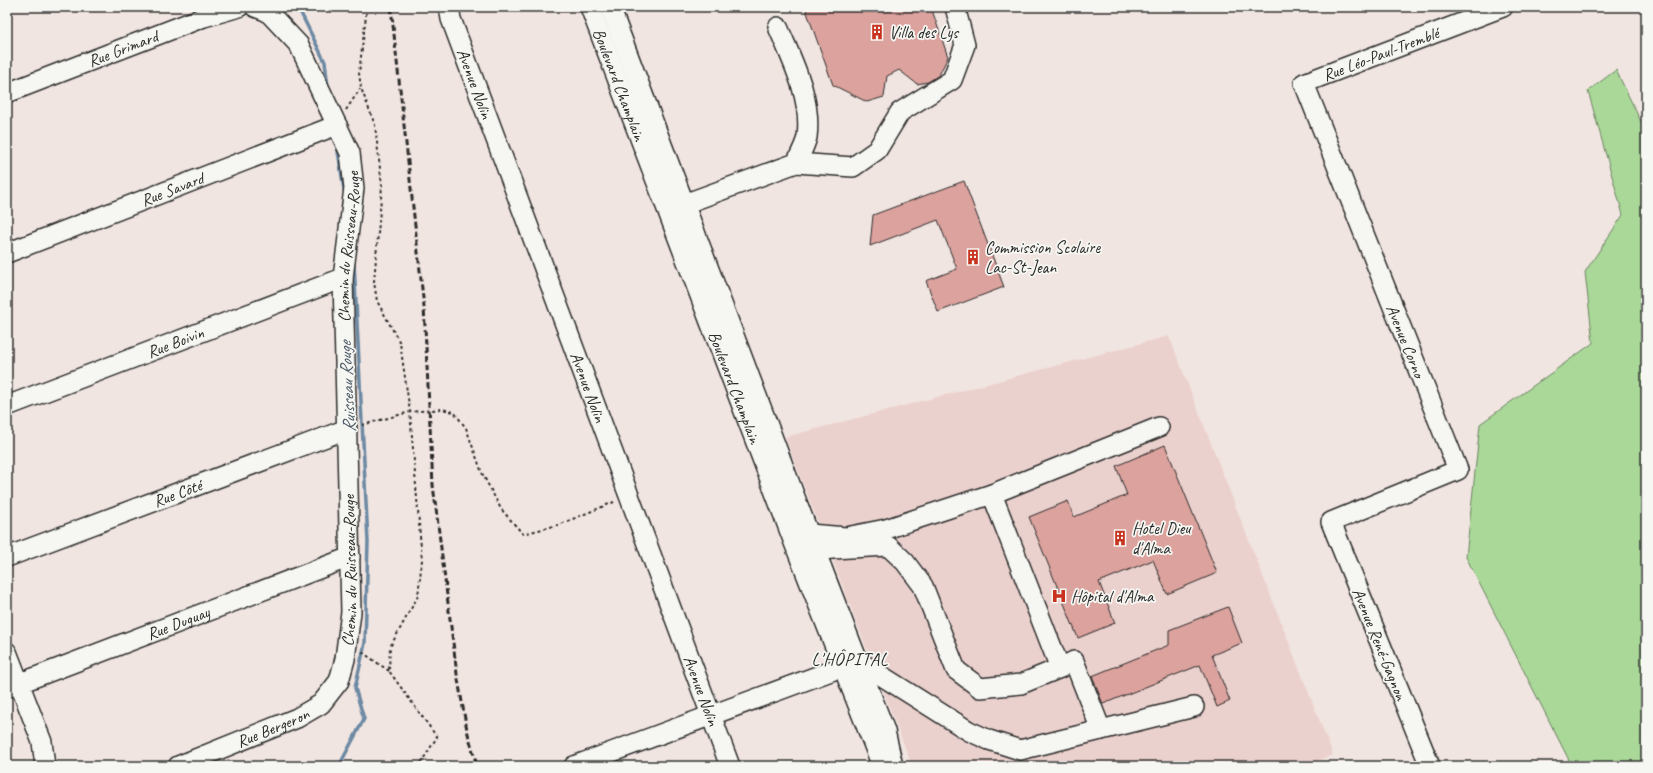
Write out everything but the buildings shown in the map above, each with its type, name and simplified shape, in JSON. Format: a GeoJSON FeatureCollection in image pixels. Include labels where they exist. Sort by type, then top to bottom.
{"type":"FeatureCollection","features":[{"type":"Feature","properties":{"kind":"street","name":"Rue Grimard"},"geometry":{"type":"LineString","coordinates":[[7,93],[204,17],[239,7]]}},
{"type":"Feature","properties":{"kind":"street","name":"Chemin du Ruisseau-Rouge"},"geometry":{"type":"LineString","coordinates":[[256,7],[268,12],[299,45],[350,153],[354,188],[343,278],[351,612],[348,642],[339,681],[321,704]]}},
{"type":"Feature","properties":{"kind":"street","name":"Avenue Nolin"},"geometry":{"type":"LineString","coordinates":[[449,7],[451,19],[730,766]]}},
{"type":"Feature","properties":{"kind":"street","name":"Boulevard Champlain"},"geometry":{"type":"LineString","coordinates":[[590,7],[676,207],[850,663],[882,766]]}},
{"type":"Feature","properties":{"kind":"street","name":"Boulevard Champlain"},"geometry":{"type":"LineString","coordinates":[[610,7],[676,207]]}},
{"type":"Feature","properties":{"kind":"street"},"geometry":{"type":"LineString","coordinates":[[676,207],[796,163],[853,167],[877,150],[900,112],[952,80],[965,45],[955,7]]}},
{"type":"Feature","properties":{"kind":"street","name":"Rue Léo-Paul-Tremblé"},"geometry":{"type":"LineString","coordinates":[[1304,83],[1503,7]]}},
{"type":"Feature","properties":{"kind":"street"},"geometry":{"type":"LineString","coordinates":[[778,27],[796,69],[807,110],[806,139],[796,163]]}},
{"type":"Feature","properties":{"kind":"street","name":"Avenue Corno"},"geometry":{"type":"LineString","coordinates":[[1304,83],[1458,470],[1331,522]]}},
{"type":"Feature","properties":{"kind":"street","name":"Rue Savard"},"geometry":{"type":"LineString","coordinates":[[7,253],[336,124]]}},
{"type":"Feature","properties":{"kind":"street","name":"Rue Boivin"},"geometry":{"type":"LineString","coordinates":[[7,406],[343,278]]}},
{"type":"Feature","properties":{"kind":"street"},"geometry":{"type":"LineString","coordinates":[[804,544],[886,529],[992,494],[1159,427]]}},
{"type":"Feature","properties":{"kind":"street","name":"Rue Côté"},"geometry":{"type":"LineString","coordinates":[[7,557],[347,428]]}},
{"type":"Feature","properties":{"kind":"street"},"geometry":{"type":"LineString","coordinates":[[992,494],[1060,668]]}},
{"type":"Feature","properties":{"kind":"street","name":"Avenue René-Gagnon"},"geometry":{"type":"LineString","coordinates":[[1331,522],[1430,766]]}},
{"type":"Feature","properties":{"kind":"street"},"geometry":{"type":"LineString","coordinates":[[804,544],[888,546],[905,562],[923,586],[956,670],[980,688],[1021,684],[1074,661],[1101,730]]}},
{"type":"Feature","properties":{"kind":"street","name":"Rue Duguay"},"geometry":{"type":"LineString","coordinates":[[13,685],[350,557]]}},
{"type":"Feature","properties":{"kind":"street"},"geometry":{"type":"LineString","coordinates":[[7,652],[13,685],[42,742],[44,766]]}},
{"type":"Feature","properties":{"kind":"street","name":"Boulevard Champlain"},"geometry":{"type":"LineString","coordinates":[[850,663],[885,731],[893,766]]}},
{"type":"Feature","properties":{"kind":"street"},"geometry":{"type":"LineString","coordinates":[[574,766],[850,663],[969,731],[989,740],[1020,750],[1194,707]]}},
{"type":"Feature","properties":{"kind":"street","name":"Rue Bergeron"},"geometry":{"type":"LineString","coordinates":[[178,766],[297,718],[321,704]]}},
{"type":"Feature","properties":{"kind":"path"},"geometry":{"type":"LineString","coordinates":[[367,7],[359,73],[361,88],[375,125],[382,186],[374,282],[377,301],[400,343],[410,412],[422,560],[421,582],[418,596],[390,648],[389,671]]}},
{"type":"Feature","properties":{"kind":"path"},"geometry":{"type":"LineString","coordinates":[[336,124],[361,88]]}},
{"type":"Feature","properties":{"kind":"path"},"geometry":{"type":"LineString","coordinates":[[347,428],[410,412],[442,409],[454,412],[466,428],[482,473],[501,509],[523,534],[558,525],[629,496]]}},
{"type":"Feature","properties":{"kind":"path"},"geometry":{"type":"LineString","coordinates":[[348,642],[389,671],[437,737],[419,766]]}},
{"type":"Feature","properties":{"kind":"shaded area","name":"Hôpital d'Alma"},"geometry":{"type":"Polygon","coordinates":[[[1169,336],[1333,755],[1304,766],[912,766],[785,437],[1169,336]]]}},
{"type":"Feature","properties":{"kind":"green space"},"geometry":{"type":"Polygon","coordinates":[[[1616,70],[1646,132],[1646,766],[1572,766],[1466,557],[1480,424],[1593,343],[1585,272],[1623,215],[1588,91],[1616,70]]]}},
{"type":"Feature","properties":{"kind":"waterway","name":"Ruisseau Rouge"},"geometry":{"type":"LineString","coordinates":[[298,7],[325,62],[328,87]]}},
{"type":"Feature","properties":{"kind":"waterway","name":"Ruisseau Rouge"},"geometry":{"type":"LineString","coordinates":[[337,145],[345,196]]}},
{"type":"Feature","properties":{"kind":"waterway","name":"Ruisseau Rouge"},"geometry":{"type":"LineString","coordinates":[[339,766],[364,719],[355,688],[365,643],[368,542],[354,262]]}},
{"type":"Feature","properties":{"kind":"railway"},"geometry":{"type":"LineString","coordinates":[[391,7],[424,307],[433,485],[457,674],[467,730],[477,766]]}},
{"type":"Feature","properties":{"kind":"place","name":"Villa des Lys"},"geometry":{"type":"Point","coordinates":[877,32]}},
{"type":"Feature","properties":{"kind":"place","name":"Commission Scolaire Lac-St-Jean"},"geometry":{"type":"Point","coordinates":[973,257]}},
{"type":"Feature","properties":{"kind":"place","name":"Hotel Dieu d'Alma"},"geometry":{"type":"Point","coordinates":[1120,538]}},
{"type":"Feature","properties":{"kind":"place","name":"Hôpital d'Alma"},"geometry":{"type":"Point","coordinates":[1059,596]}},
{"type":"Feature","properties":{"kind":"district","name":"L'HÔPITAL"},"geometry":{"type":"Point","coordinates":[850,659]}}]}
